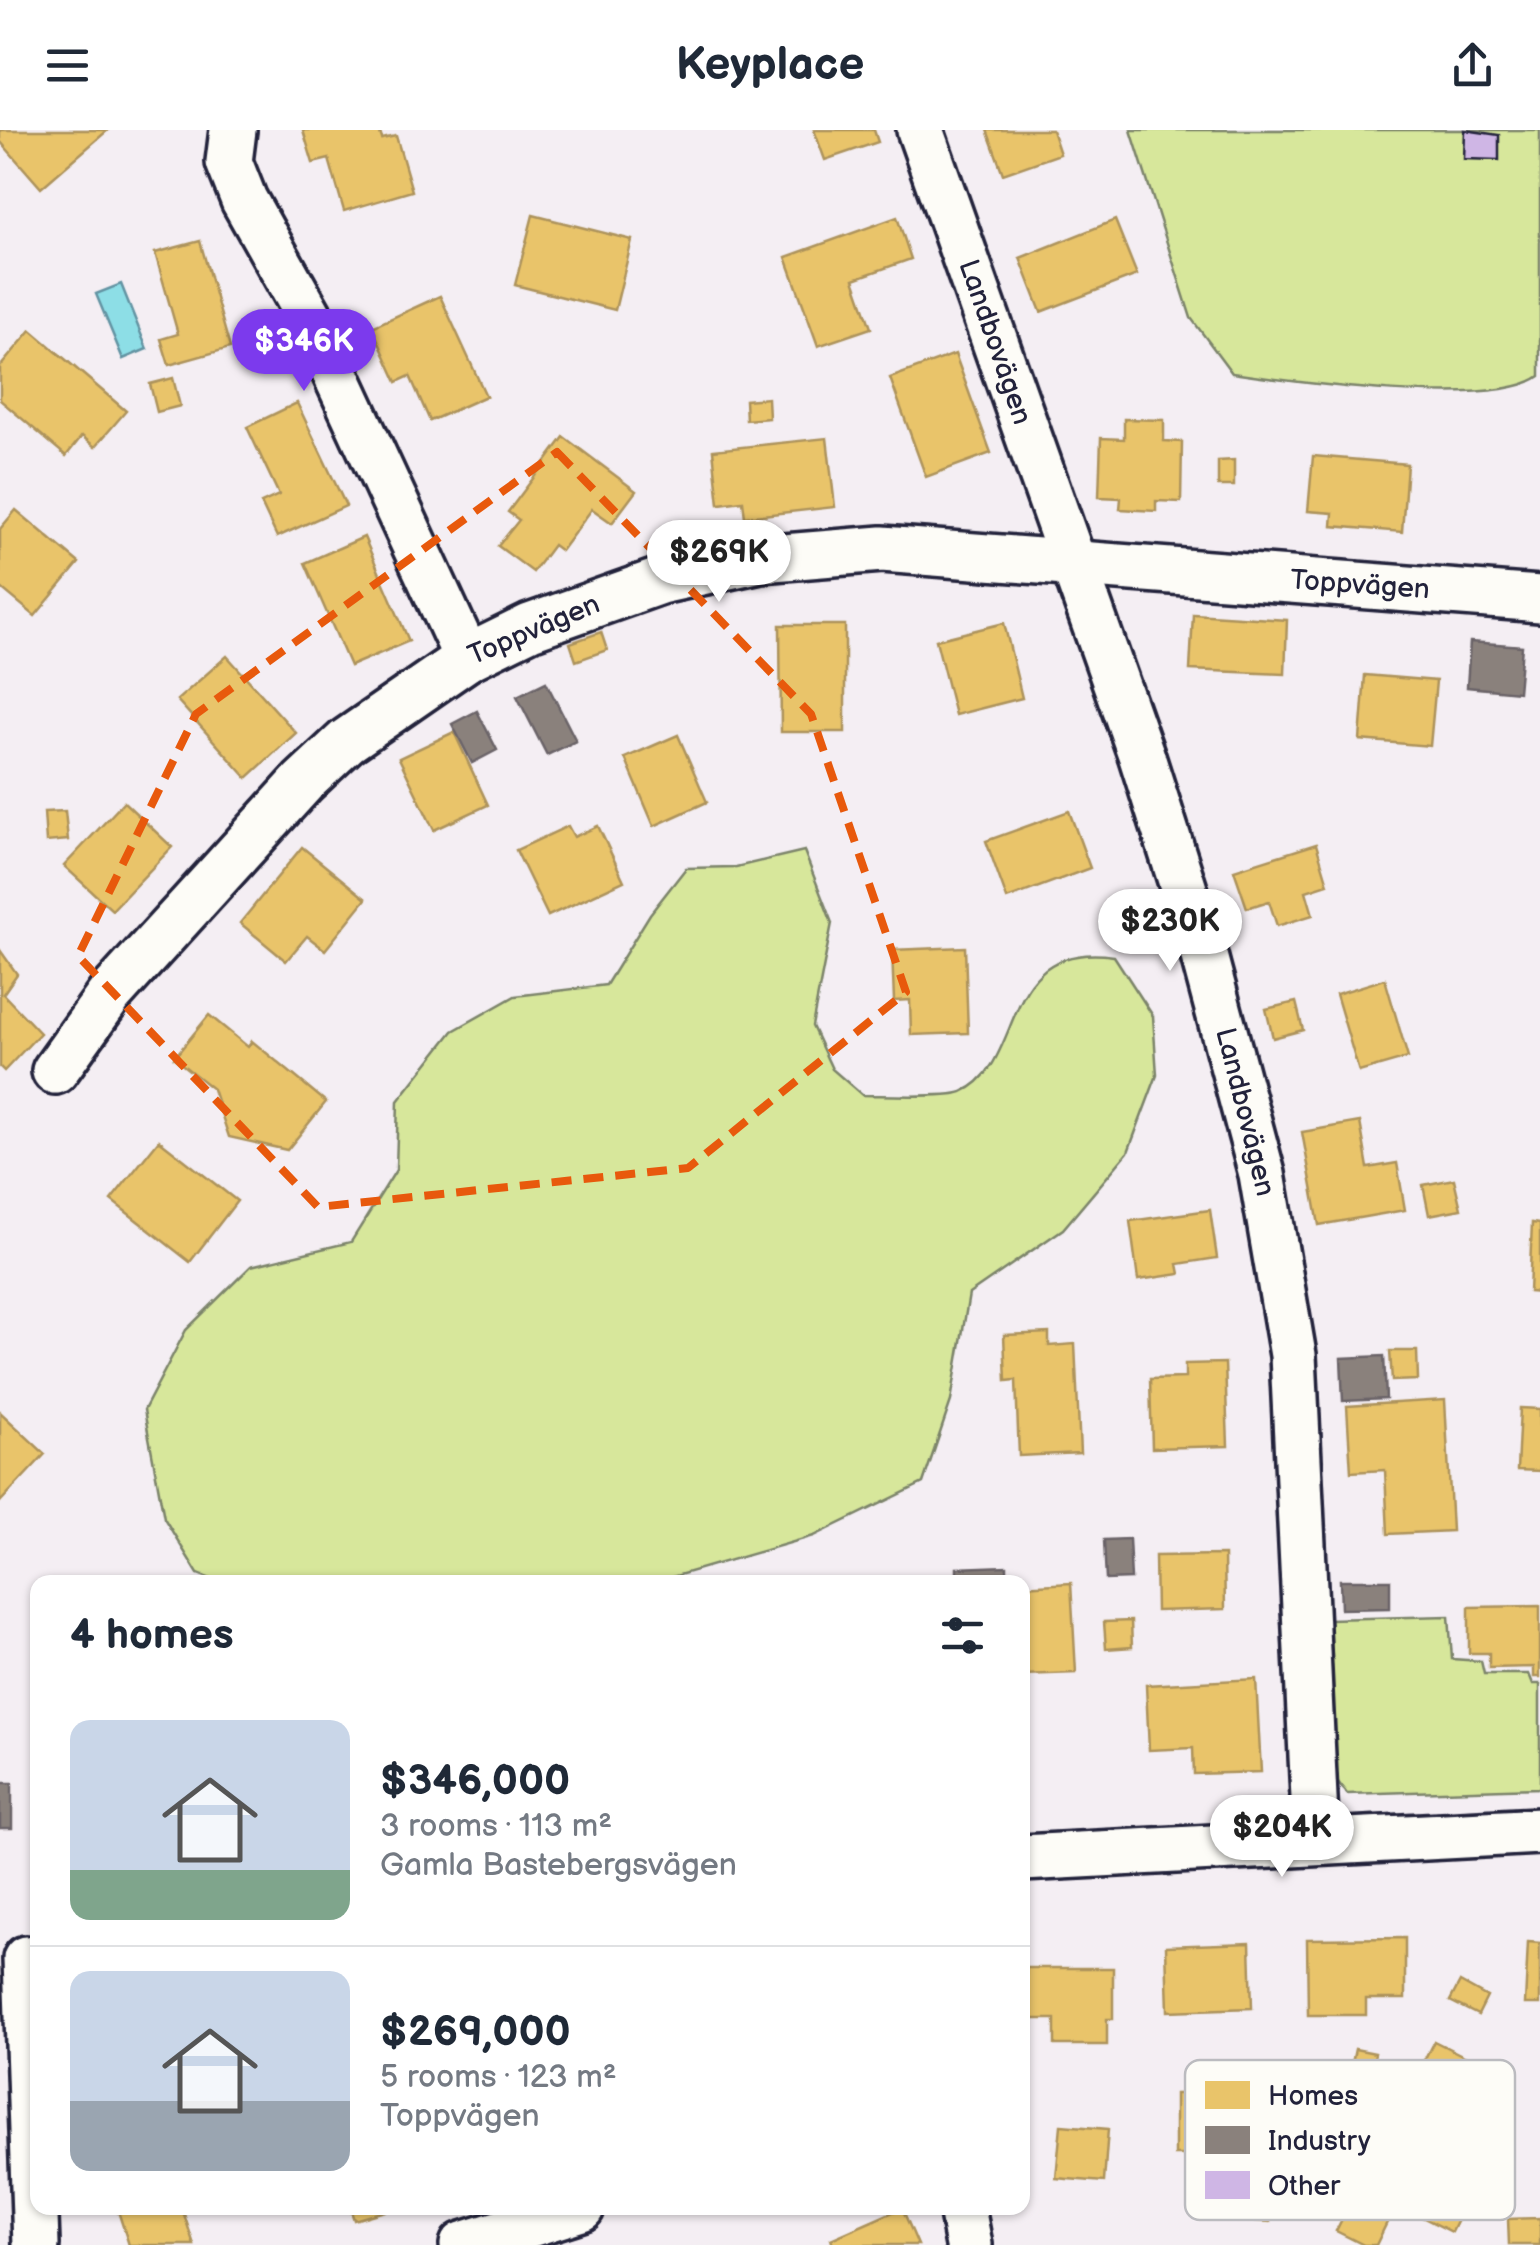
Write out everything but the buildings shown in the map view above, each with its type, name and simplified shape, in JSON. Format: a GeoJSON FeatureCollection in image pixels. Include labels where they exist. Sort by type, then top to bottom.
{"type":"FeatureCollection","features":[{"type":"Feature","properties":{"kind":"street"},"geometry":{"type":"LineString","coordinates":[[233,130],[229,162],[244,200],[309,316],[467,658]]}},
{"type":"Feature","properties":{"kind":"street","name":"Landbovägen"},"geometry":{"type":"LineString","coordinates":[[920,130],[1070,563],[1141,754],[1199,937],[1258,1159],[1294,1355],[1316,1840]]}},
{"type":"Feature","properties":{"kind":"street","name":"Toppvägen"},"geometry":{"type":"LineString","coordinates":[[55,1071],[111,993],[303,782],[346,741],[467,658],[530,627],[607,598],[705,569],[760,559],[882,549],[1540,598]]}},
{"type":"Feature","properties":{"kind":"street"},"geometry":{"type":"LineString","coordinates":[[1030,1858],[1540,1831]]}},
{"type":"Feature","properties":{"kind":"street"},"geometry":{"type":"LineString","coordinates":[[16,1952],[30,2157]]}},
{"type":"Feature","properties":{"kind":"street"},"geometry":{"type":"LineString","coordinates":[[34,2215],[36,2245]]}},
{"type":"Feature","properties":{"kind":"street"},"geometry":{"type":"LineString","coordinates":[[463,2245],[559,2215]]}},
{"type":"Feature","properties":{"kind":"street"},"geometry":{"type":"LineString","coordinates":[[963,2215],[969,2245]]}},
{"type":"Feature","properties":{"kind":"highlighted area"},"geometry":{"type":"Polygon","coordinates":[[[557,452],[811,714],[906,992],[688,1168],[318,1207],[78,956],[196,714],[557,452]]]}},
{"type":"Feature","properties":{"kind":"green space"},"geometry":{"type":"Polygon","coordinates":[[[1131,130],[1540,130],[1540,376],[1516,386],[1439,392],[1344,387],[1232,373],[1191,318],[1131,130]]]}},
{"type":"Feature","properties":{"kind":"green space"},"geometry":{"type":"Polygon","coordinates":[[[804,851],[832,923],[812,1026],[832,1069],[862,1095],[929,1096],[962,1092],[983,1077],[997,1056],[1031,984],[1049,966],[1076,956],[1114,956],[1153,1016],[1157,1075],[1128,1152],[1063,1229],[969,1294],[951,1401],[923,1483],[814,1536],[679,1575],[198,1574],[164,1518],[144,1410],[186,1330],[251,1266],[351,1242],[396,1170],[398,1101],[453,1031],[515,996],[606,985],[650,914],[686,868],[736,867],[804,851]]]}},
{"type":"Feature","properties":{"kind":"green space"},"geometry":{"type":"Polygon","coordinates":[[[1449,1616],[1452,1659],[1481,1661],[1484,1674],[1529,1674],[1533,1684],[1540,1684],[1540,1788],[1347,1794],[1332,1774],[1323,1623],[1328,1619],[1449,1616]]]}},
{"type":"Feature","properties":{"kind":"water"},"geometry":{"type":"Polygon","coordinates":[[[121,284],[147,349],[123,359],[96,294],[121,284]]]}}]}
